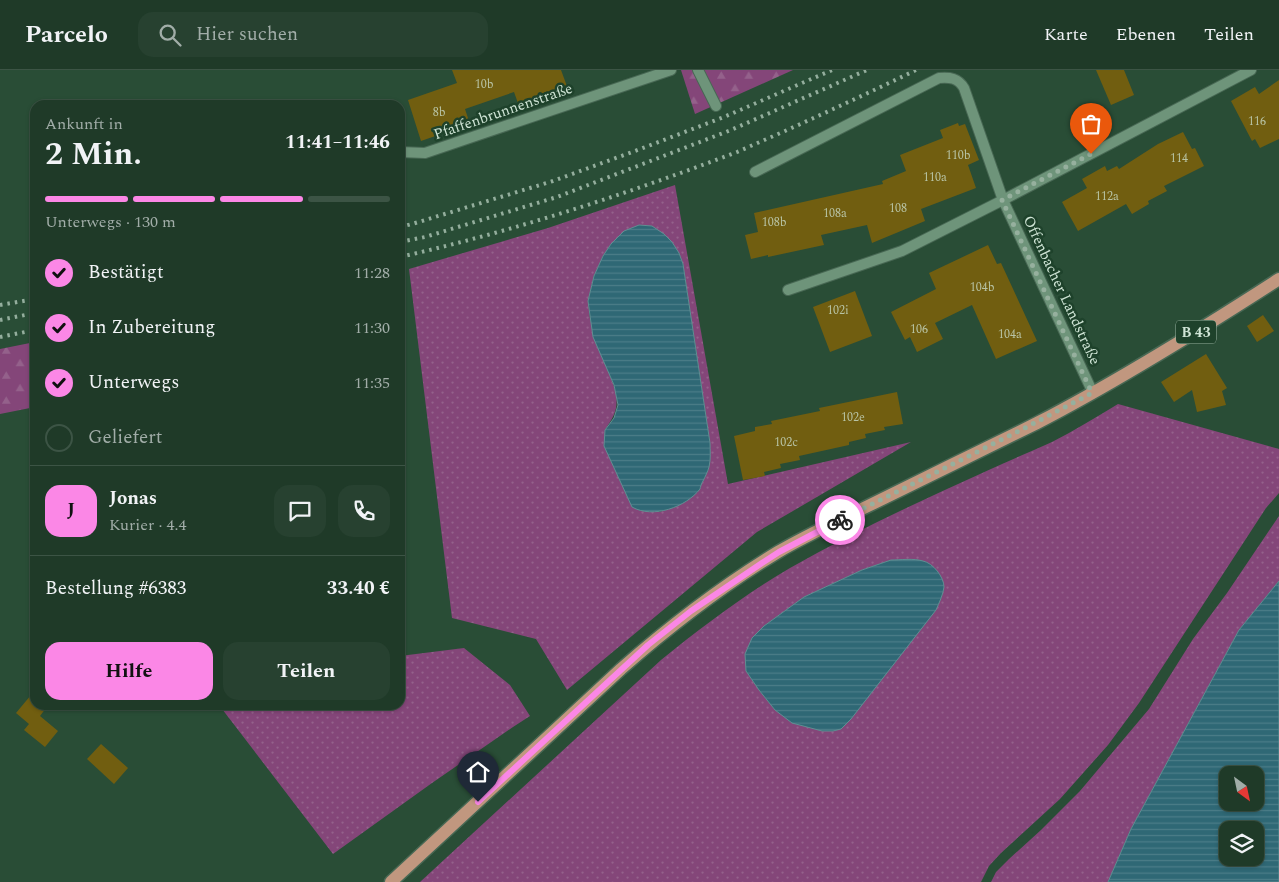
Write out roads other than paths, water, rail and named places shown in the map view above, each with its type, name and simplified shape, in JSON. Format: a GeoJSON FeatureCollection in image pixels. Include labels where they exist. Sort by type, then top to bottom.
{"type":"FeatureCollection","features":[{"type":"Feature","properties":{"kind":"main road","name":"B 43"},"geometry":{"type":"LineString","coordinates":[[391,882],[641,651],[691,611],[729,584],[779,552],[820,530],[1092,393],[1212,323],[1279,280]]}},
{"type":"Feature","properties":{"kind":"street","name":"Pfaffenbrunnenstraße"},"geometry":{"type":"LineString","coordinates":[[405,152],[425,153],[671,70]]}},
{"type":"Feature","properties":{"kind":"street"},"geometry":{"type":"LineString","coordinates":[[698,70],[716,106]]}},
{"type":"Feature","properties":{"kind":"street"},"geometry":{"type":"LineString","coordinates":[[788,290],[902,251],[1250,70]]}},
{"type":"Feature","properties":{"kind":"street","name":"Offenbacher Landstraße"},"geometry":{"type":"LineString","coordinates":[[755,172],[939,78],[948,77],[961,83],[1002,200],[1092,393]]}},
{"type":"Feature","properties":{"kind":"water"},"geometry":{"type":"Polygon","coordinates":[[[639,225],[652,226],[664,234],[679,253],[683,264],[710,443],[709,467],[700,489],[678,506],[650,512],[632,507],[604,446],[605,430],[614,418],[618,405],[614,385],[593,337],[588,301],[594,276],[611,244],[624,231],[639,225]]]}},
{"type":"Feature","properties":{"kind":"water"},"geometry":{"type":"Polygon","coordinates":[[[911,559],[923,561],[930,564],[937,571],[944,583],[944,587],[936,610],[851,719],[841,729],[822,731],[792,723],[775,710],[746,671],[745,654],[752,638],[764,626],[804,597],[862,570],[891,560],[911,559]]]}},
{"type":"Feature","properties":{"kind":"water"},"geometry":{"type":"Polygon","coordinates":[[[1279,581],[1279,882],[1108,882],[1131,829],[1239,630],[1279,581]]]}},
{"type":"Feature","properties":{"kind":"railway"},"geometry":{"type":"LineString","coordinates":[[405,226],[553,181],[724,117],[832,70]]}},
{"type":"Feature","properties":{"kind":"railway"},"geometry":{"type":"LineString","coordinates":[[405,241],[425,237],[557,197],[731,130],[867,70]]}},
{"type":"Feature","properties":{"kind":"railway"},"geometry":{"type":"LineString","coordinates":[[405,256],[485,236],[612,197],[696,168],[785,131],[916,70]]}},
{"type":"Feature","properties":{"kind":"railway"},"geometry":{"type":"LineString","coordinates":[[0,305],[30,300]]}},
{"type":"Feature","properties":{"kind":"railway"},"geometry":{"type":"LineString","coordinates":[[0,320],[30,314]]}},
{"type":"Feature","properties":{"kind":"railway"},"geometry":{"type":"LineString","coordinates":[[0,337],[30,331]]}}]}
